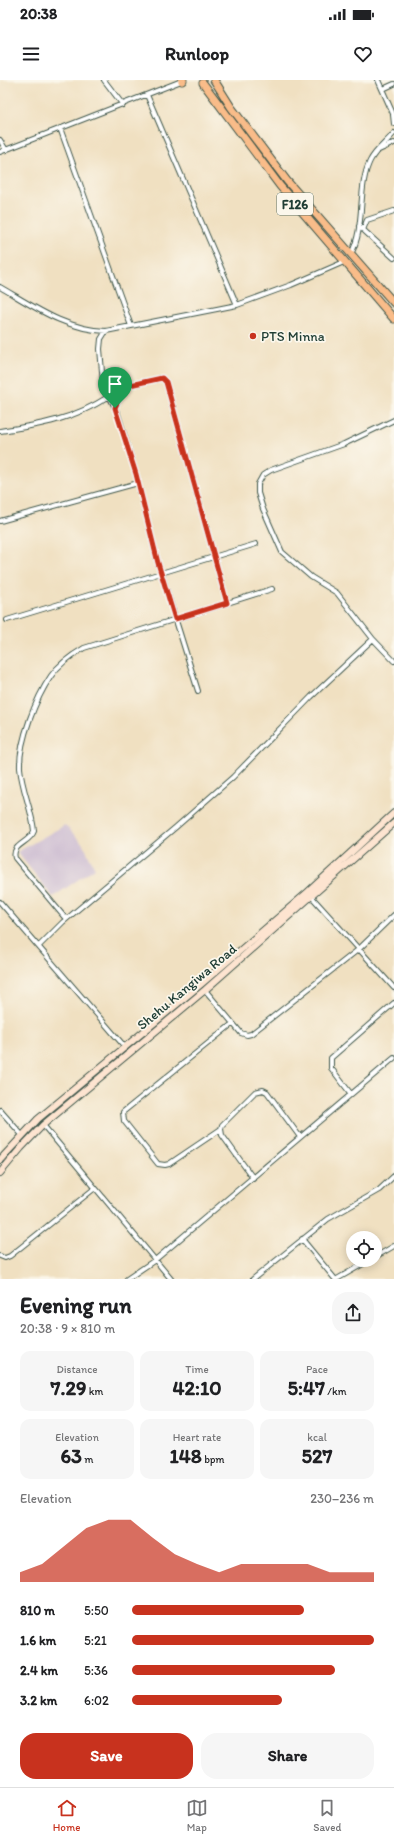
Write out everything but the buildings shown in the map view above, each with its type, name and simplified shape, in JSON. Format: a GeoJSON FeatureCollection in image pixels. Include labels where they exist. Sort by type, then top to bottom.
{"type":"FeatureCollection","features":[{"type":"Feature","properties":{"kind":"main road","name":"F126"},"geometry":{"type":"LineString","coordinates":[[211,80],[200,82],[275,180],[394,319]]}},
{"type":"Feature","properties":{"kind":"main road","name":"F126"},"geometry":{"type":"LineString","coordinates":[[214,80],[231,107],[278,169],[394,303]]}},
{"type":"Feature","properties":{"kind":"main road","name":"Shehu Kangiwa Road"},"geometry":{"type":"LineString","coordinates":[[1,1157],[38,1119],[200,985],[308,892],[394,813]]}},
{"type":"Feature","properties":{"kind":"main road","name":"Shehu Kangiwa Road"},"geometry":{"type":"LineString","coordinates":[[0,1173],[21,1148],[43,1126],[205,990],[394,823]]}},
{"type":"Feature","properties":{"kind":"street"},"geometry":{"type":"LineString","coordinates":[[104,80],[123,105]]}},
{"type":"Feature","properties":{"kind":"street"},"geometry":{"type":"LineString","coordinates":[[0,152],[184,80]]}},
{"type":"Feature","properties":{"kind":"street"},"geometry":{"type":"LineString","coordinates":[[378,80],[394,116],[394,124]]}},
{"type":"Feature","properties":{"kind":"street"},"geometry":{"type":"LineString","coordinates":[[383,89],[394,84]]}},
{"type":"Feature","properties":{"kind":"street"},"geometry":{"type":"LineString","coordinates":[[147,95],[236,305]]}},
{"type":"Feature","properties":{"kind":"street"},"geometry":{"type":"LineString","coordinates":[[60,128],[131,326]]}},
{"type":"Feature","properties":{"kind":"street"},"geometry":{"type":"LineString","coordinates":[[351,254],[361,228],[366,169],[375,153],[394,133]]}},
{"type":"Feature","properties":{"kind":"street"},"geometry":{"type":"LineString","coordinates":[[375,153],[394,142],[394,133]]}},
{"type":"Feature","properties":{"kind":"street"},"geometry":{"type":"LineString","coordinates":[[0,140],[6,150]]}},
{"type":"Feature","properties":{"kind":"street"},"geometry":{"type":"LineString","coordinates":[[361,228],[367,220],[394,211]]}},
{"type":"Feature","properties":{"kind":"street"},"geometry":{"type":"LineString","coordinates":[[361,228],[394,258]]}},
{"type":"Feature","properties":{"kind":"street"},"geometry":{"type":"LineString","coordinates":[[0,287],[48,314],[75,327],[106,331],[236,305],[291,285],[344,262]]}},
{"type":"Feature","properties":{"kind":"street"},"geometry":{"type":"LineString","coordinates":[[106,331],[100,344],[100,366],[103,383],[108,397],[115,408],[138,483],[161,573],[198,691]]}},
{"type":"Feature","properties":{"kind":"street"},"geometry":{"type":"LineString","coordinates":[[115,408],[122,390],[130,385],[162,378],[166,382],[227,603]]}},
{"type":"Feature","properties":{"kind":"street"},"geometry":{"type":"LineString","coordinates":[[0,431],[34,426],[76,414],[108,397]]}},
{"type":"Feature","properties":{"kind":"street"},"geometry":{"type":"LineString","coordinates":[[394,420],[344,444],[270,470],[263,475],[258,484],[258,493],[263,509],[282,552],[310,577],[337,593],[373,640],[394,661]]}},
{"type":"Feature","properties":{"kind":"street"},"geometry":{"type":"LineString","coordinates":[[0,521],[138,483]]}},
{"type":"Feature","properties":{"kind":"street"},"geometry":{"type":"LineString","coordinates":[[7,620],[256,544]]}},
{"type":"Feature","properties":{"kind":"street"},"geometry":{"type":"LineString","coordinates":[[66,919],[15,858],[14,852],[15,849],[32,836],[34,831],[20,768],[25,735],[32,715],[52,675],[73,655],[84,648],[272,589]]}},
{"type":"Feature","properties":{"kind":"street"},"geometry":{"type":"LineString","coordinates":[[39,946],[66,919],[233,777],[294,713],[347,662],[373,640]]}},
{"type":"Feature","properties":{"kind":"street"},"geometry":{"type":"LineString","coordinates":[[311,896],[394,988]]}},
{"type":"Feature","properties":{"kind":"street"},"geometry":{"type":"LineString","coordinates":[[0,902],[125,1047]]}},
{"type":"Feature","properties":{"kind":"street"},"geometry":{"type":"LineString","coordinates":[[205,990],[232,1024],[244,1035],[251,1034],[359,949],[394,915]]}},
{"type":"Feature","properties":{"kind":"street"},"geometry":{"type":"LineString","coordinates":[[351,1094],[331,1068],[330,1058],[394,1003]]}},
{"type":"Feature","properties":{"kind":"street"},"geometry":{"type":"LineString","coordinates":[[232,1024],[123,1112],[124,1121],[158,1164],[168,1164],[221,1128],[222,1125],[255,1092],[263,1090],[267,1092],[300,1137]]}},
{"type":"Feature","properties":{"kind":"street"},"geometry":{"type":"LineString","coordinates":[[127,1279],[155,1260],[394,1058]]}},
{"type":"Feature","properties":{"kind":"street"},"geometry":{"type":"LineString","coordinates":[[0,1110],[22,1135]]}},
{"type":"Feature","properties":{"kind":"street"},"geometry":{"type":"LineString","coordinates":[[43,1126],[171,1279]]}},
{"type":"Feature","properties":{"kind":"street"},"geometry":{"type":"LineString","coordinates":[[221,1128],[222,1135],[253,1178]]}},
{"type":"Feature","properties":{"kind":"street"},"geometry":{"type":"LineString","coordinates":[[253,1279],[302,1238],[328,1219],[379,1190],[394,1176]]}},
{"type":"Feature","properties":{"kind":"street"},"geometry":{"type":"LineString","coordinates":[[0,1256],[5,1258],[10,1256],[95,1188]]}},
{"type":"Feature","properties":{"kind":"street"},"geometry":{"type":"LineString","coordinates":[[302,1238],[336,1279],[357,1267]]}},
{"type":"Feature","properties":{"kind":"street"},"geometry":{"type":"LineString","coordinates":[[382,1253],[394,1246]]}},
{"type":"Feature","properties":{"kind":"shaded area"},"geometry":{"type":"Polygon","coordinates":[[[65,825],[83,844],[95,868],[53,897],[17,852],[65,825]]]}},
{"type":"Feature","properties":{"kind":"place","name":"PTS Minna"},"geometry":{"type":"Point","coordinates":[253,336]}},
{"type":"Feature","properties":{"kind":"route"},"geometry":{"type":"LineString","coordinates":[[162,378],[165,379],[227,603],[175,619],[152,541],[136,474],[115,408],[122,390],[130,385],[136,382],[162,378]]}}]}
